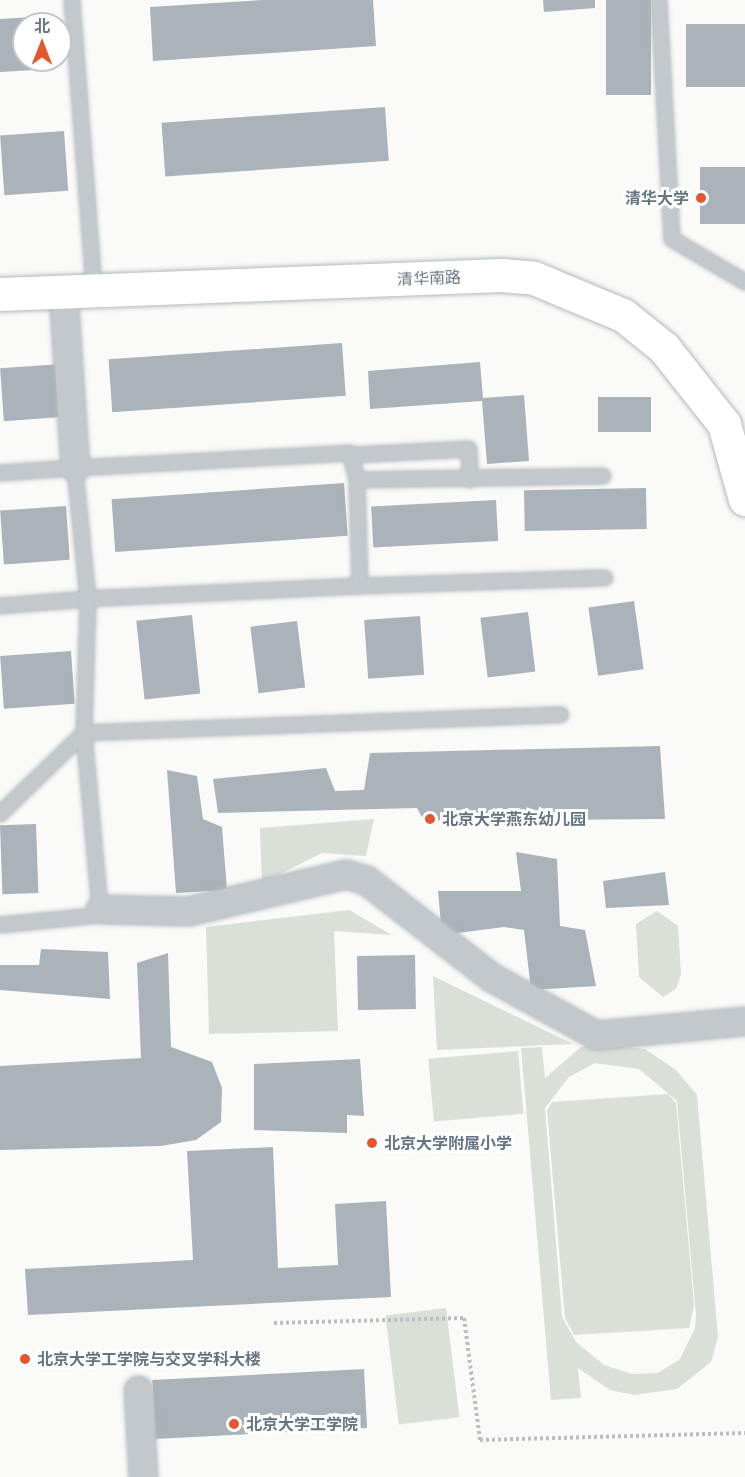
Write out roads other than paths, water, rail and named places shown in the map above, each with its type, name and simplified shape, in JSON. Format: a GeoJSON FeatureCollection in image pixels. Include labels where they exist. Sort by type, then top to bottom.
{"type":"FeatureCollection","features":[{"type":"Feature","properties":{"kind":"street","name":"清华南路"},"geometry":{"type":"LineString","coordinates":[[0,294],[502,275],[534,278],[623,315],[664,348],[724,424],[745,499]]}},
{"type":"Feature","properties":{"kind":"street"},"geometry":{"type":"LineString","coordinates":[[75,468],[78,291]]}},
{"type":"Feature","properties":{"kind":"street"},"geometry":{"type":"LineString","coordinates":[[100,909],[188,911],[346,874],[366,880],[491,977],[596,1035],[745,1021]]}},
{"type":"Feature","properties":{"kind":"street"},"geometry":{"type":"LineString","coordinates":[[138,1390],[143,1477]]}},
{"type":"Feature","properties":{"kind":"lane"},"geometry":{"type":"LineString","coordinates":[[660,0],[672,239],[745,282]]}},
{"type":"Feature","properties":{"kind":"lane"},"geometry":{"type":"LineString","coordinates":[[72,1],[78,291]]}},
{"type":"Feature","properties":{"kind":"lane"},"geometry":{"type":"LineString","coordinates":[[0,473],[469,449],[470,480]]}},
{"type":"Feature","properties":{"kind":"lane"},"geometry":{"type":"LineString","coordinates":[[354,455],[357,480],[360,586]]}},
{"type":"Feature","properties":{"kind":"lane"},"geometry":{"type":"LineString","coordinates":[[0,925],[91,916],[100,909],[84,733],[88,599],[75,468]]}},
{"type":"Feature","properties":{"kind":"lane"},"geometry":{"type":"LineString","coordinates":[[357,480],[470,480],[603,476]]}},
{"type":"Feature","properties":{"kind":"lane"},"geometry":{"type":"LineString","coordinates":[[0,606],[88,599],[360,586],[605,578]]}},
{"type":"Feature","properties":{"kind":"lane"},"geometry":{"type":"LineString","coordinates":[[0,814],[84,733],[561,715]]}},
{"type":"Feature","properties":{"kind":"place","name":"清华大学"},"geometry":{"type":"Point","coordinates":[701,198]}},
{"type":"Feature","properties":{"kind":"place","name":"北京大学燕东幼儿园"},"geometry":{"type":"Point","coordinates":[430,819]}},
{"type":"Feature","properties":{"kind":"place","name":"北京大学附属小学"},"geometry":{"type":"Point","coordinates":[372,1143]}},
{"type":"Feature","properties":{"kind":"place","name":"北京大学工学院与交叉学科大楼"},"geometry":{"type":"Point","coordinates":[25,1359]}},
{"type":"Feature","properties":{"kind":"place","name":"北京大学工学院"},"geometry":{"type":"Point","coordinates":[234,1424]}}]}
